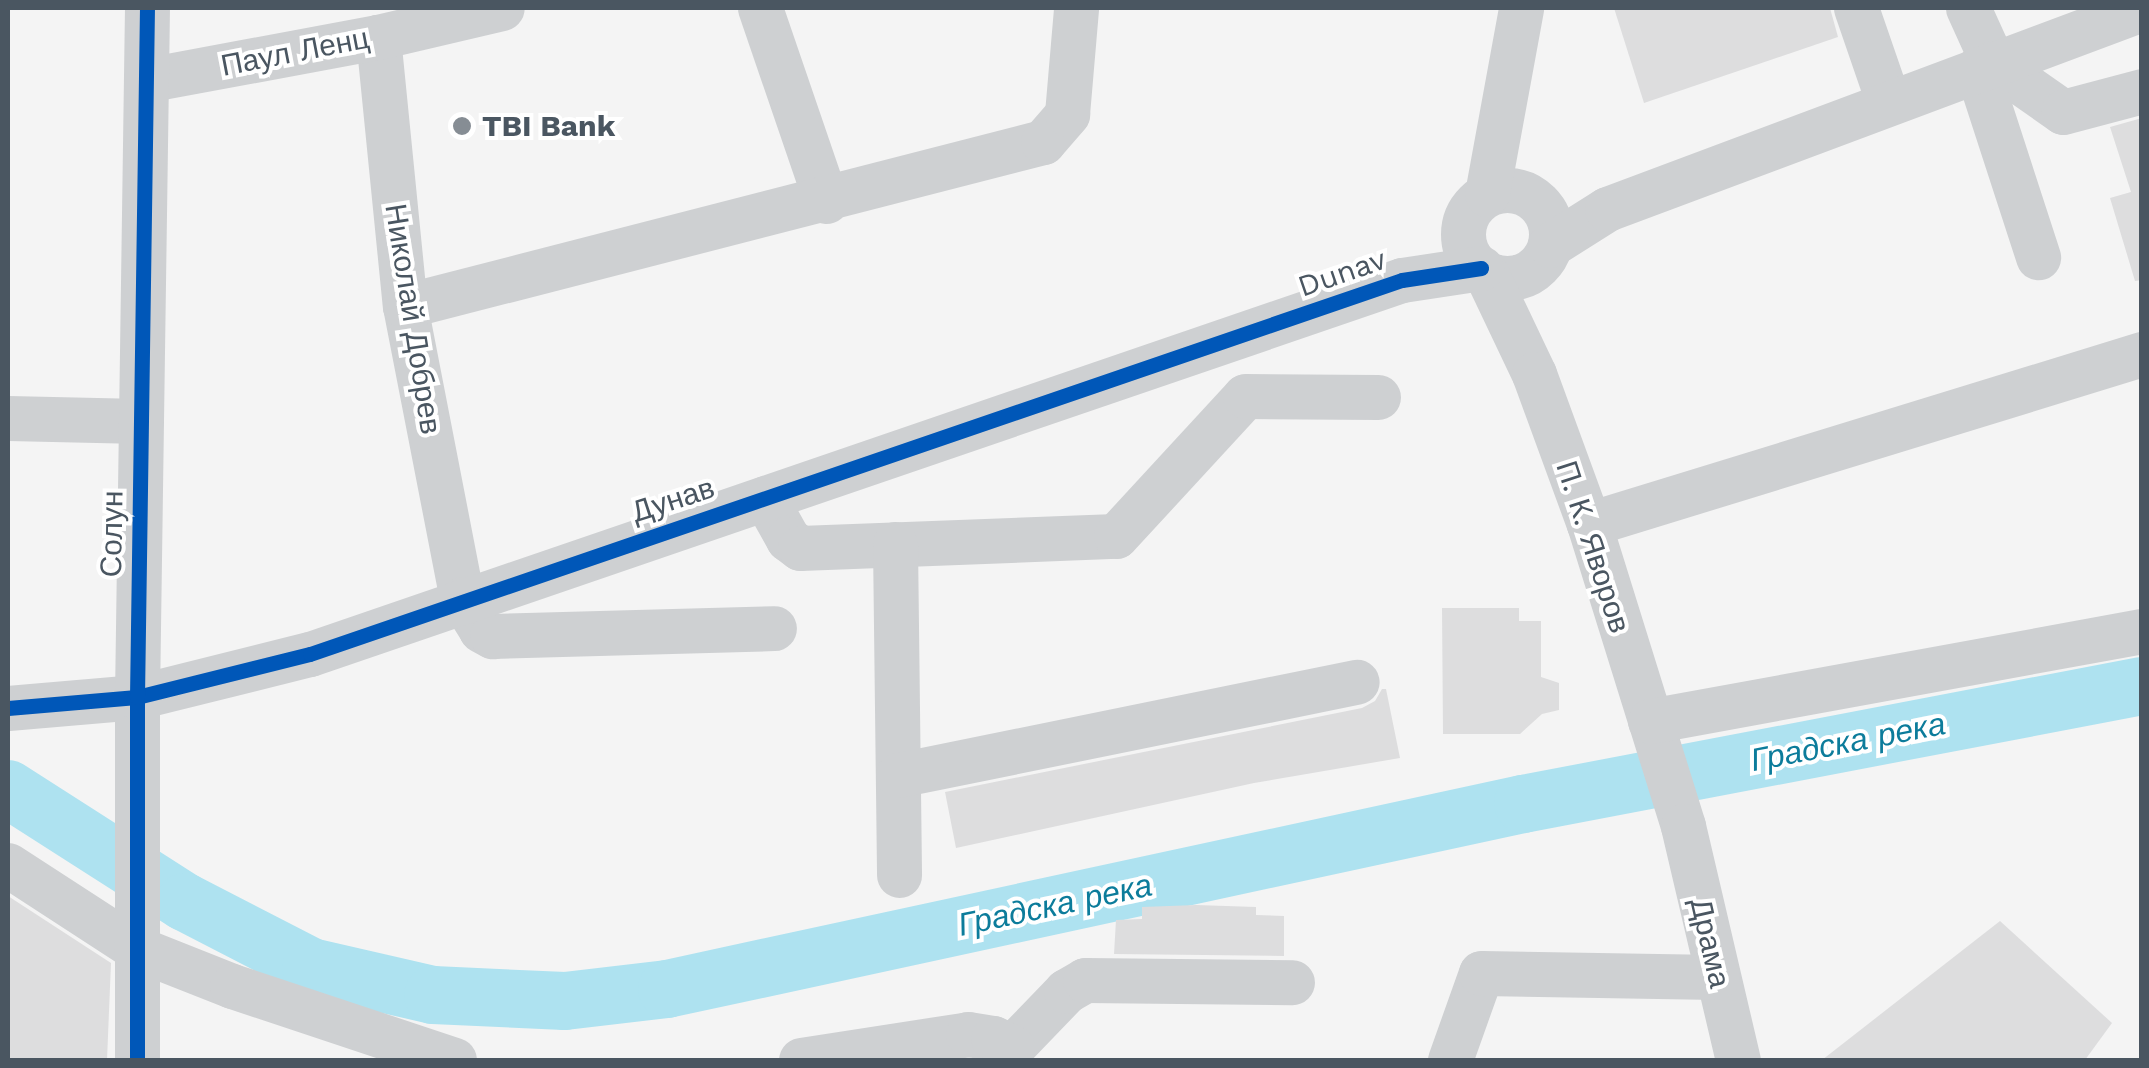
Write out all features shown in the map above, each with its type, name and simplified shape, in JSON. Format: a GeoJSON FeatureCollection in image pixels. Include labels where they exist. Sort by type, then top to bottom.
{"type":"FeatureCollection","features":[{"type":"Feature","properties":{"kind":"street","name":"Солун"},"geometry":{"type":"LineString","coordinates":[[137,1060],[136,697],[147,8]]}},
{"type":"Feature","properties":{"kind":"street","name":"Паул Ленц"},"geometry":{"type":"LineString","coordinates":[[146,80],[378,37],[502,8]]}},
{"type":"Feature","properties":{"kind":"street"},"geometry":{"type":"LineString","coordinates":[[760,8],[826,201]]}},
{"type":"Feature","properties":{"kind":"street"},"geometry":{"type":"LineString","coordinates":[[405,306],[826,201],[1043,142],[1066,114],[1076,8]]}},
{"type":"Feature","properties":{"kind":"street","name":"П. К. Яворов"},"geometry":{"type":"LineString","coordinates":[[1521,8],[1505,116],[1508,237],[1534,374],[1588,524],[1683,826]]}},
{"type":"Feature","properties":{"kind":"street"},"geometry":{"type":"LineString","coordinates":[[1856,8],[1888,101]]}},
{"type":"Feature","properties":{"kind":"street"},"geometry":{"type":"LineString","coordinates":[[1968,8],[2038,257]]}},
{"type":"Feature","properties":{"kind":"street","name":"Dunav"},"geometry":{"type":"LineString","coordinates":[[1224,343],[1402,280],[1508,237],[1607,209],[2142,9]]}},
{"type":"Feature","properties":{"kind":"street","name":"Николай Добрев"},"geometry":{"type":"LineString","coordinates":[[378,37],[405,306],[462,599]]}},
{"type":"Feature","properties":{"kind":"street"},"geometry":{"type":"LineString","coordinates":[[1985,66],[2063,112],[2142,91]]}},
{"type":"Feature","properties":{"kind":"street"},"geometry":{"type":"LineString","coordinates":[[1224,343],[1245,396]]}},
{"type":"Feature","properties":{"kind":"street","name":"Дунав"},"geometry":{"type":"LineString","coordinates":[[8,708],[136,697],[310,654],[462,599],[1224,343]]}},
{"type":"Feature","properties":{"kind":"street"},"geometry":{"type":"LineString","coordinates":[[1588,524],[2142,354]]}},
{"type":"Feature","properties":{"kind":"street"},"geometry":{"type":"LineString","coordinates":[[765,498],[788,539],[800,548],[1116,536],[1245,396],[1378,398]]}},
{"type":"Feature","properties":{"kind":"street"},"geometry":{"type":"LineString","coordinates":[[8,418],[141,421]]}},
{"type":"Feature","properties":{"kind":"street"},"geometry":{"type":"LineString","coordinates":[[895,544],[899,875]]}},
{"type":"Feature","properties":{"kind":"street"},"geometry":{"type":"LineString","coordinates":[[462,599],[481,630],[492,636],[774,628]]}},
{"type":"Feature","properties":{"kind":"street"},"geometry":{"type":"LineString","coordinates":[[1650,721],[2142,631]]}},
{"type":"Feature","properties":{"kind":"street"},"geometry":{"type":"LineString","coordinates":[[898,774],[1357,682]]}},
{"type":"Feature","properties":{"kind":"street","name":"Драма"},"geometry":{"type":"LineString","coordinates":[[1683,826],[1738,1060]]}},
{"type":"Feature","properties":{"kind":"street"},"geometry":{"type":"LineString","coordinates":[[8,865],[136,948],[232,986],[454,1060]]}},
{"type":"Feature","properties":{"kind":"street"},"geometry":{"type":"LineString","coordinates":[[1450,1060],[1481,973],[1718,977]]}},
{"type":"Feature","properties":{"kind":"street"},"geometry":{"type":"LineString","coordinates":[[802,1060],[968,1034],[994,1038],[1012,1054],[1066,991],[1085,980],[1292,982]]}},
{"type":"Feature","properties":{"kind":"building"},"geometry":{"type":"Polygon","coordinates":[[[1614,8],[1830,8],[1838,37],[1644,103],[1614,8]]]}},
{"type":"Feature","properties":{"kind":"building"},"geometry":{"type":"Polygon","coordinates":[[[2142,118],[2142,280],[2135,281],[2110,198],[2131,192],[2110,127],[2142,118]]]}},
{"type":"Feature","properties":{"kind":"building"},"geometry":{"type":"Polygon","coordinates":[[[1442,608],[1519,608],[1519,621],[1541,621],[1541,677],[1559,683],[1559,710],[1542,714],[1520,734],[1443,734],[1442,608]]]}},
{"type":"Feature","properties":{"kind":"building"},"geometry":{"type":"Polygon","coordinates":[[[1386,689],[1400,758],[1254,783],[956,848],[945,792],[1362,708],[1375,701],[1386,689]]]}},
{"type":"Feature","properties":{"kind":"building"},"geometry":{"type":"Polygon","coordinates":[[[8,896],[111,963],[107,1060],[8,1060],[8,896]]]}},
{"type":"Feature","properties":{"kind":"building"},"geometry":{"type":"Polygon","coordinates":[[[1142,907],[1256,907],[1256,915],[1284,916],[1284,956],[1114,954],[1116,920],[1142,919],[1142,907]]]}},
{"type":"Feature","properties":{"kind":"building"},"geometry":{"type":"Polygon","coordinates":[[[2000,921],[2112,1023],[2085,1060],[1822,1060],[2000,921]]]}},
{"type":"Feature","properties":{"kind":"waterway","name":"Градска река"},"geometry":{"type":"LineString","coordinates":[[8,789],[185,902],[311,967],[433,995],[565,1001],[667,989],[1523,804],[2142,686]]}},
{"type":"Feature","properties":{"kind":"cycle path"},"geometry":{"type":"LineString","coordinates":[[137,1060],[137,697],[147,8]]}},
{"type":"Feature","properties":{"kind":"cycle path"},"geometry":{"type":"LineString","coordinates":[[8,708],[137,697],[310,654],[1402,280],[1481,268]]}},
{"type":"Feature","properties":{"kind":"place","name":"TBI Bank"},"geometry":{"type":"Point","coordinates":[462,126]}}]}
